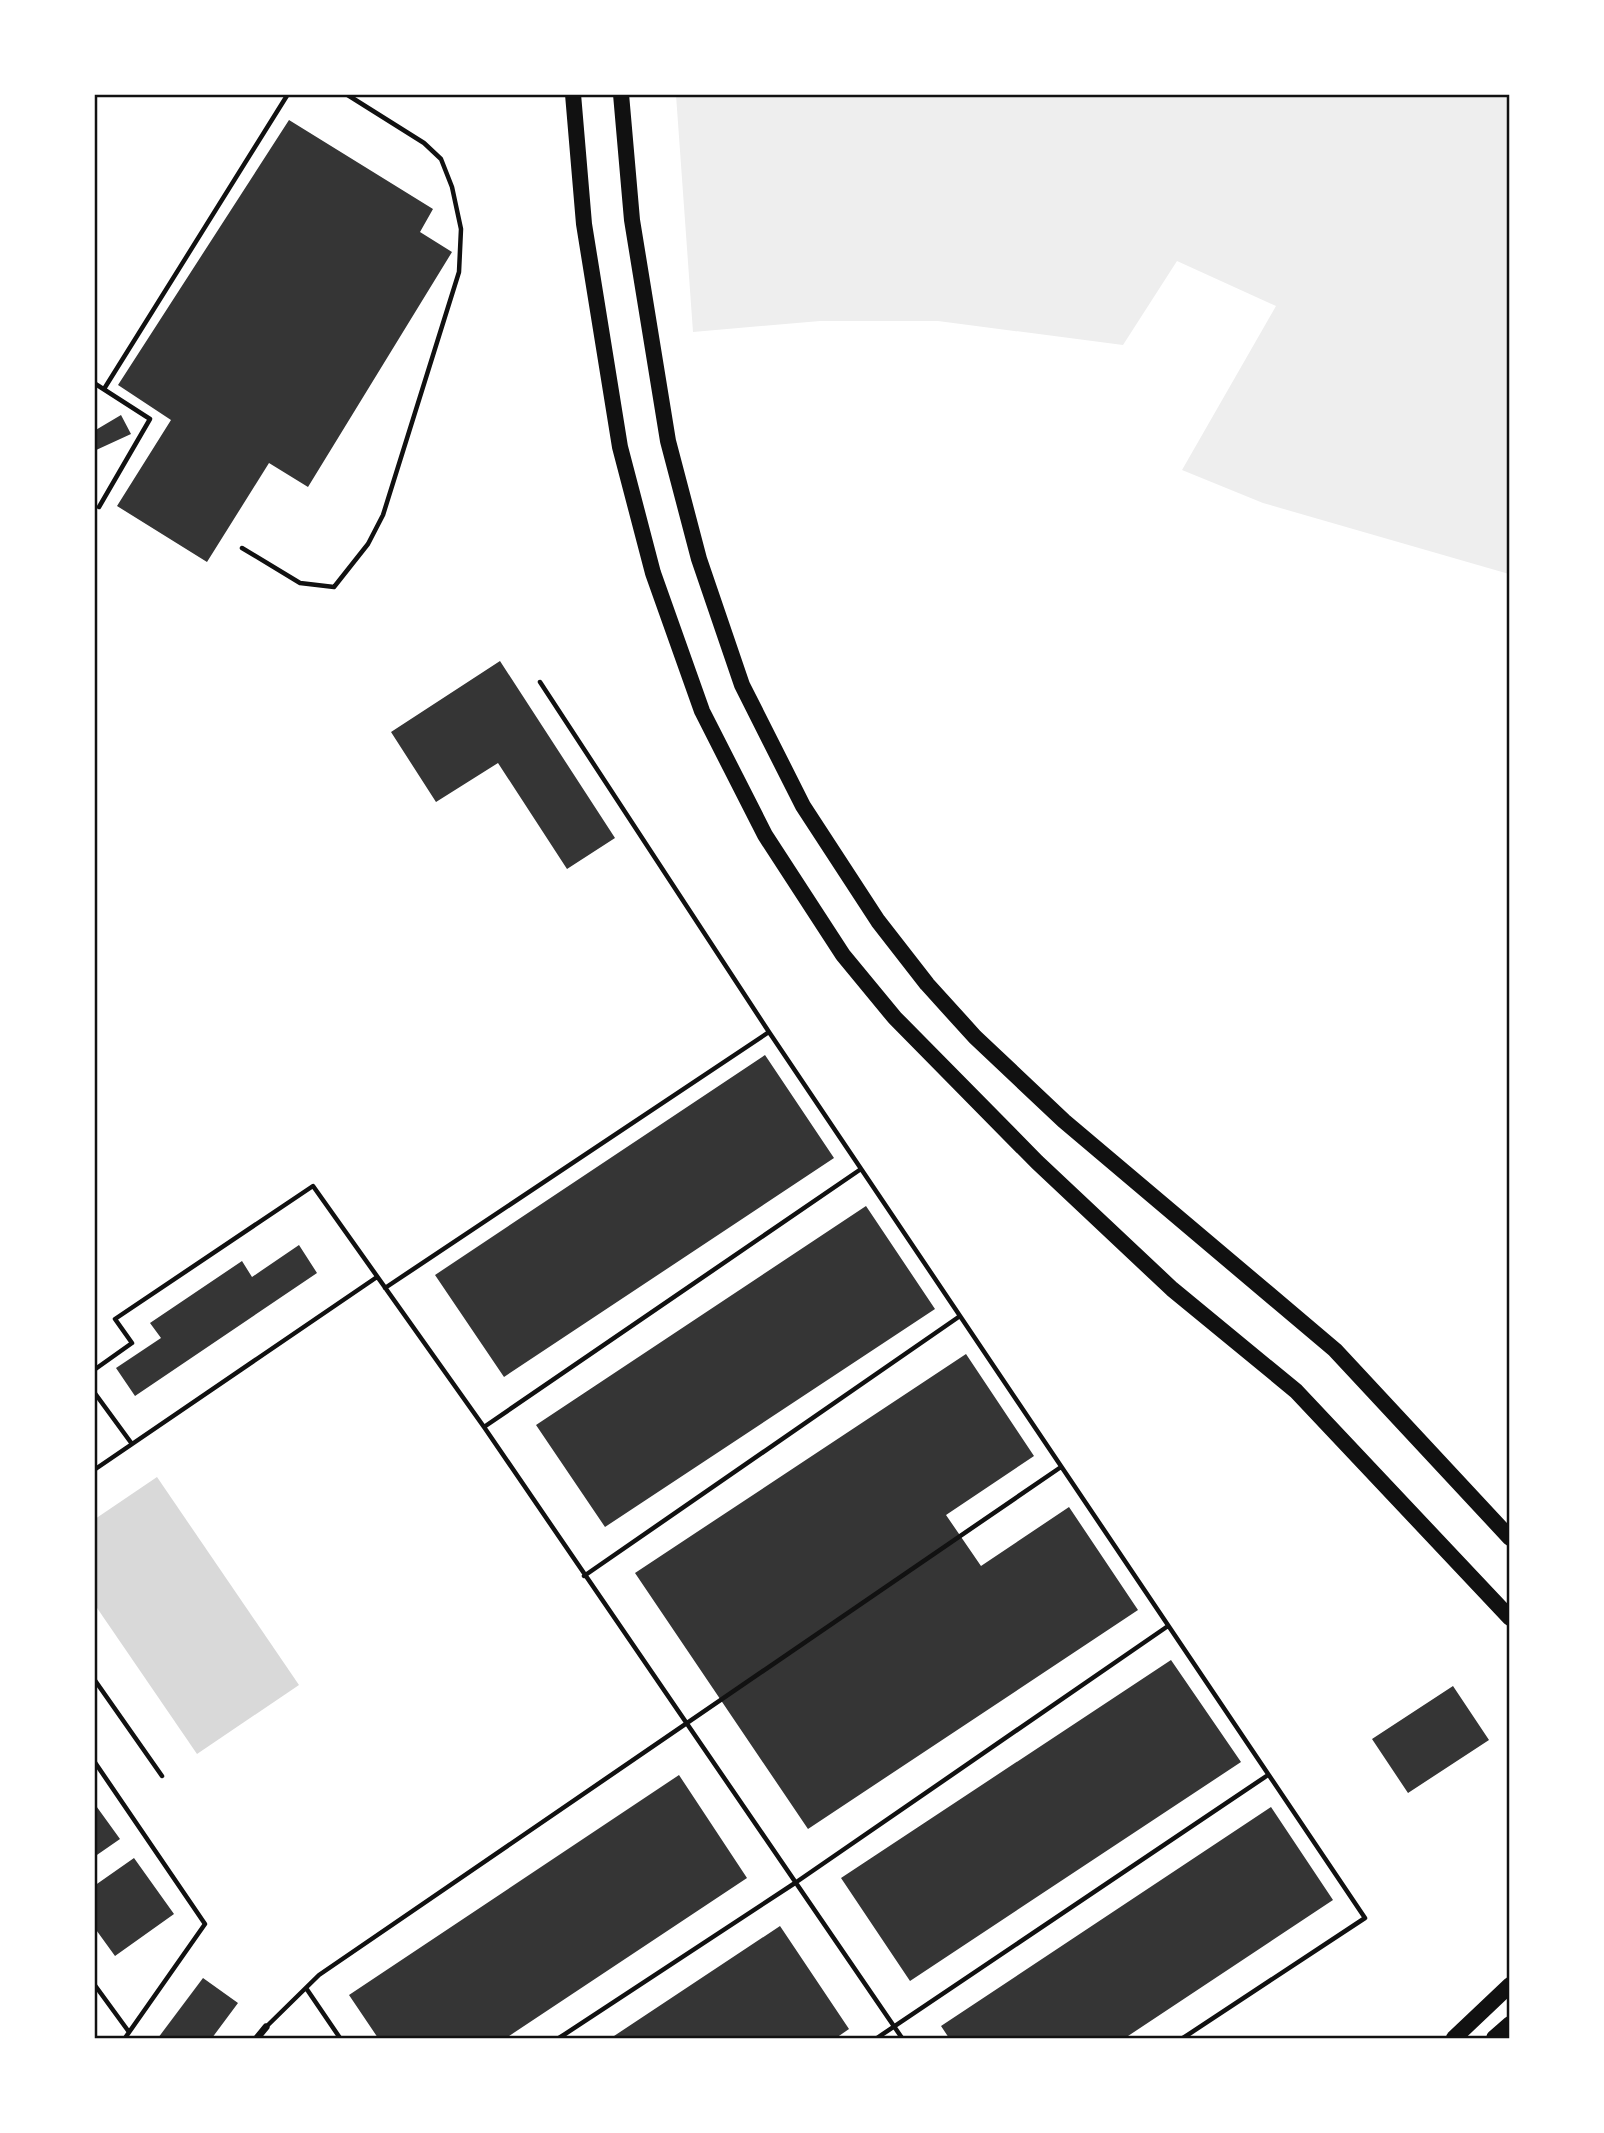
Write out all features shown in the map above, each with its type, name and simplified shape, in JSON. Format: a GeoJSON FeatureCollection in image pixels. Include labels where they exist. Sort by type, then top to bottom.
{"type":"FeatureCollection","features":[{"type":"Feature","properties":{"kind":"main road"},"geometry":{"type":"LineString","coordinates":[[573,94],[584,224],[602,341],[627,472],[653,573],[702,711],[765,835],[843,955],[895,1018],[1037,1162],[1172,1289],[1296,1391],[1510,1618]]}},
{"type":"Feature","properties":{"kind":"main road"},"geometry":{"type":"LineString","coordinates":[[621,94],[632,220],[649,337],[678,481],[699,559],[742,685],[803,806],[878,921],[927,985],[975,1037],[1064,1121],[1335,1350],[1510,1538]]}},
{"type":"Feature","properties":{"kind":"main road"},"geometry":{"type":"LineString","coordinates":[[1454,2039],[1510,1985]]}},
{"type":"Feature","properties":{"kind":"main road"},"geometry":{"type":"LineString","coordinates":[[1494,2039],[1510,2024]]}},
{"type":"Feature","properties":{"kind":"street"},"geometry":{"type":"LineString","coordinates":[[257,2039],[266,2027]]}},
{"type":"Feature","properties":{"kind":"lane"},"geometry":{"type":"LineString","coordinates":[[104,389],[288,94]]}},
{"type":"Feature","properties":{"kind":"lane"},"geometry":{"type":"LineString","coordinates":[[242,548],[300,583],[334,587],[368,544],[383,515],[460,272],[461,229],[452,187],[441,159],[424,144],[346,94]]}},
{"type":"Feature","properties":{"kind":"lane"},"geometry":{"type":"LineString","coordinates":[[94,383],[150,419],[99,507]]}},
{"type":"Feature","properties":{"kind":"lane"},"geometry":{"type":"LineString","coordinates":[[540,682],[861,1170],[1365,1918],[1183,2039]]}},
{"type":"Feature","properties":{"kind":"lane"},"geometry":{"type":"LineString","coordinates":[[385,1288],[769,1032]]}},
{"type":"Feature","properties":{"kind":"lane"},"geometry":{"type":"LineString","coordinates":[[484,1427],[861,1170]]}},
{"type":"Feature","properties":{"kind":"lane"},"geometry":{"type":"LineString","coordinates":[[94,1370],[132,1343],[115,1319],[313,1186],[484,1427],[902,2039]]}},
{"type":"Feature","properties":{"kind":"lane"},"geometry":{"type":"LineString","coordinates":[[94,1470],[377,1277]]}},
{"type":"Feature","properties":{"kind":"lane"},"geometry":{"type":"LineString","coordinates":[[584,1576],[960,1316]]}},
{"type":"Feature","properties":{"kind":"lane"},"geometry":{"type":"LineString","coordinates":[[94,1392],[132,1444]]}},
{"type":"Feature","properties":{"kind":"lane"},"geometry":{"type":"LineString","coordinates":[[266,2027],[319,1975],[1061,1467]]}},
{"type":"Feature","properties":{"kind":"lane"},"geometry":{"type":"LineString","coordinates":[[559,2039],[795,1883],[1168,1626]]}},
{"type":"Feature","properties":{"kind":"lane"},"geometry":{"type":"LineString","coordinates":[[94,1679],[162,1776]]}},
{"type":"Feature","properties":{"kind":"lane"},"geometry":{"type":"LineString","coordinates":[[94,1761],[205,1924],[125,2039]]}},
{"type":"Feature","properties":{"kind":"lane"},"geometry":{"type":"LineString","coordinates":[[877,2039],[1268,1775]]}},
{"type":"Feature","properties":{"kind":"lane"},"geometry":{"type":"LineString","coordinates":[[94,1984],[130,2032]]}},
{"type":"Feature","properties":{"kind":"lane"},"geometry":{"type":"LineString","coordinates":[[306,1988],[340,2039]]}},
{"type":"Feature","properties":{"kind":"shaded area"},"geometry":{"type":"Polygon","coordinates":[[[676,95],[1509,95],[1509,574],[1263,503],[1182,470],[1276,306],[1177,261],[1123,345],[938,321],[820,321],[693,332],[676,95]]]}},
{"type":"Feature","properties":{"kind":"shaded area"},"geometry":{"type":"Polygon","coordinates":[[[157,1477],[299,1685],[197,1754],[95,1605],[95,1519],[157,1477]]]}},
{"type":"Feature","properties":{"kind":"building"},"geometry":{"type":"Polygon","coordinates":[[[289,120],[433,209],[420,232],[452,252],[308,487],[269,463],[207,562],[117,506],[171,420],[118,385],[289,120]]]}},
{"type":"Feature","properties":{"kind":"building"},"geometry":{"type":"Polygon","coordinates":[[[121,415],[131,434],[94,451],[94,431],[121,415]]]}},
{"type":"Feature","properties":{"kind":"building"},"geometry":{"type":"Polygon","coordinates":[[[500,661],[615,838],[567,869],[498,763],[436,802],[391,732],[500,661]]]}},
{"type":"Feature","properties":{"kind":"building"},"geometry":{"type":"Polygon","coordinates":[[[765,1055],[834,1158],[504,1377],[435,1275],[765,1055]]]}},
{"type":"Feature","properties":{"kind":"building"},"geometry":{"type":"Polygon","coordinates":[[[866,1206],[935,1309],[605,1527],[536,1425],[866,1206]]]}},
{"type":"Feature","properties":{"kind":"building"},"geometry":{"type":"Polygon","coordinates":[[[299,1245],[317,1273],[135,1396],[116,1368],[161,1338],[150,1323],[242,1261],[252,1277],[299,1245]]]}},
{"type":"Feature","properties":{"kind":"building"},"geometry":{"type":"Polygon","coordinates":[[[966,1354],[1034,1456],[946,1515],[981,1566],[1069,1507],[1138,1610],[808,1829],[635,1573],[966,1354]]]}},
{"type":"Feature","properties":{"kind":"building"},"geometry":{"type":"Polygon","coordinates":[[[1171,1660],[1241,1762],[910,1981],[841,1878],[1171,1660]]]}},
{"type":"Feature","properties":{"kind":"building"},"geometry":{"type":"Polygon","coordinates":[[[1453,1686],[1489,1740],[1408,1793],[1372,1739],[1453,1686]]]}},
{"type":"Feature","properties":{"kind":"building"},"geometry":{"type":"Polygon","coordinates":[[[679,1775],[747,1878],[506,2038],[378,2038],[349,1995],[679,1775]]]}},
{"type":"Feature","properties":{"kind":"building"},"geometry":{"type":"Polygon","coordinates":[[[94,1803],[120,1839],[94,1857],[94,1803]]]}},
{"type":"Feature","properties":{"kind":"building"},"geometry":{"type":"Polygon","coordinates":[[[1271,1807],[1333,1900],[1125,2038],[949,2038],[941,2026],[1271,1807]]]}},
{"type":"Feature","properties":{"kind":"building"},"geometry":{"type":"Polygon","coordinates":[[[134,1858],[174,1914],[115,1956],[94,1927],[94,1886],[134,1858]]]}},
{"type":"Feature","properties":{"kind":"building"},"geometry":{"type":"Polygon","coordinates":[[[780,1926],[849,2029],[836,2038],[611,2038],[780,1926]]]}},
{"type":"Feature","properties":{"kind":"building"},"geometry":{"type":"Polygon","coordinates":[[[203,1978],[238,2003],[212,2038],[158,2038],[203,1978]]]}}]}
